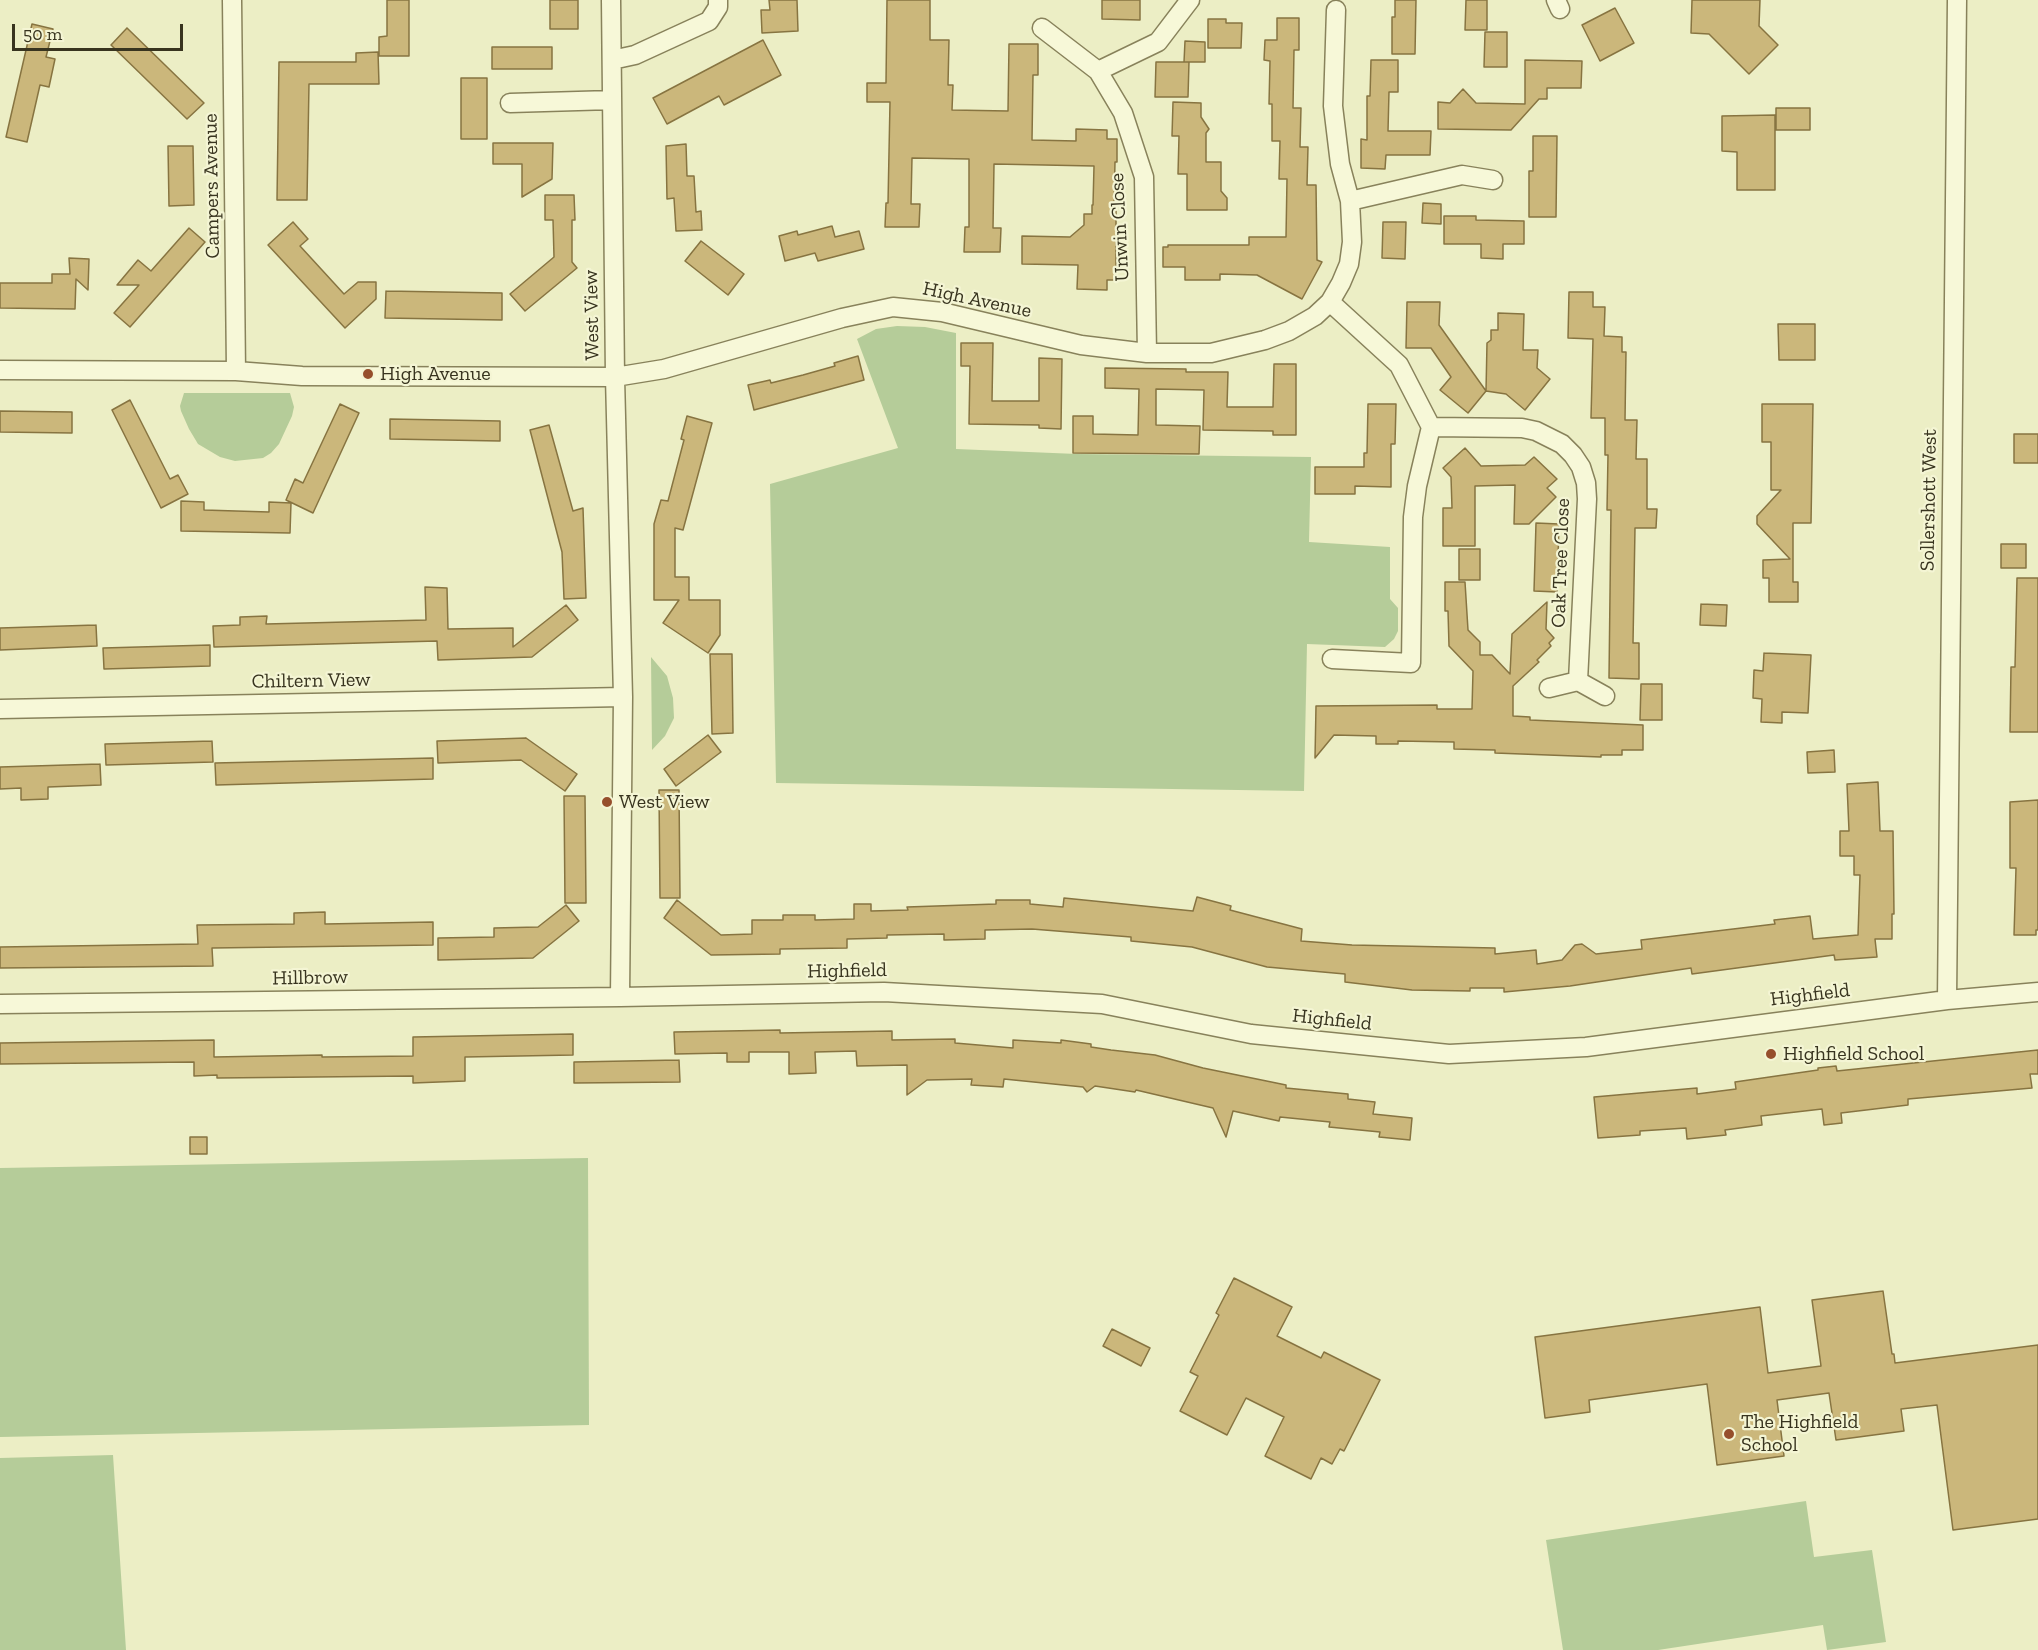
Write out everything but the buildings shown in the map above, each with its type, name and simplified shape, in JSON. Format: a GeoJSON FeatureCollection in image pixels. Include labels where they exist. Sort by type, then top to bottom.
{"type":"FeatureCollection","features":[{"type":"Feature","properties":{"kind":"street","name":"Campers Avenue"},"geometry":{"type":"LineString","coordinates":[[232,0],[236,371]]}},
{"type":"Feature","properties":{"kind":"street","name":"West View"},"geometry":{"type":"LineString","coordinates":[[611,0],[615,377],[623,697],[620,997]]}},
{"type":"Feature","properties":{"kind":"street"},"geometry":{"type":"LineString","coordinates":[[612,60],[635,55],[709,21],[718,7],[718,0]]}},
{"type":"Feature","properties":{"kind":"street"},"geometry":{"type":"LineString","coordinates":[[1098,71],[1158,42],[1190,0]]}},
{"type":"Feature","properties":{"kind":"street","name":"Sollershott West"},"geometry":{"type":"LineString","coordinates":[[1947,1000],[1957,0]]}},
{"type":"Feature","properties":{"kind":"street","name":"High Avenue"},"geometry":{"type":"LineString","coordinates":[[0,370],[236,371],[303,376],[615,377],[664,369],[842,318],[893,308],[942,312],[1081,345],[1147,353],[1211,353],[1265,340],[1289,331],[1315,316],[1330,302],[1349,264],[1352,242],[1350,201],[1340,164],[1333,105],[1336,10]]}},
{"type":"Feature","properties":{"kind":"street","name":"Unwin Close"},"geometry":{"type":"LineString","coordinates":[[1042,28],[1098,71],[1122,113],[1144,177],[1147,353]]}},
{"type":"Feature","properties":{"kind":"street"},"geometry":{"type":"LineString","coordinates":[[510,103],[612,100]]}},
{"type":"Feature","properties":{"kind":"street"},"geometry":{"type":"LineString","coordinates":[[1350,201],[1462,175],[1493,180]]}},
{"type":"Feature","properties":{"kind":"street"},"geometry":{"type":"LineString","coordinates":[[1330,302],[1399,365],[1431,427],[1413,516],[1411,663],[1332,659]]}},
{"type":"Feature","properties":{"kind":"street","name":"Oak Tree Close"},"geometry":{"type":"LineString","coordinates":[[1431,427],[1513,427],[1536,431],[1562,444],[1581,467],[1586,483],[1587,499],[1578,681]]}},
{"type":"Feature","properties":{"kind":"street"},"geometry":{"type":"LineString","coordinates":[[1549,688],[1578,681],[1605,696]]}},
{"type":"Feature","properties":{"kind":"street","name":"Chiltern View"},"geometry":{"type":"LineString","coordinates":[[0,709],[623,697]]}},
{"type":"Feature","properties":{"kind":"street","name":"Highfield"},"geometry":{"type":"LineString","coordinates":[[620,997],[884,992],[1102,1004],[1251,1034],[1449,1054],[1586,1047],[1947,1000],[2038,992]]}},
{"type":"Feature","properties":{"kind":"street","name":"Hillbrow"},"geometry":{"type":"LineString","coordinates":[[0,1004],[620,997]]}},
{"type":"Feature","properties":{"kind":"green space"},"geometry":{"type":"Polygon","coordinates":[[[897,326],[925,327],[956,333],[956,449],[1077,454],[1311,457],[1309,542],[1390,547],[1390,599],[1398,608],[1398,631],[1394,639],[1385,647],[1307,644],[1304,791],[776,783],[770,484],[898,448],[857,339],[876,329],[897,326]]]}},
{"type":"Feature","properties":{"kind":"green space"},"geometry":{"type":"Polygon","coordinates":[[[184,393],[290,393],[294,407],[279,444],[271,453],[263,458],[235,461],[220,457],[198,444],[181,411],[180,406],[184,393]]]}},
{"type":"Feature","properties":{"kind":"green space"},"geometry":{"type":"Polygon","coordinates":[[[651,657],[667,676],[673,698],[674,718],[665,736],[652,750],[651,657]]]}},
{"type":"Feature","properties":{"kind":"green space"},"geometry":{"type":"Polygon","coordinates":[[[588,1158],[589,1425],[0,1437],[0,1168],[588,1158]]]}},
{"type":"Feature","properties":{"kind":"green space"},"geometry":{"type":"Polygon","coordinates":[[[113,1455],[126,1650],[0,1650],[0,1458],[113,1455]]]}},
{"type":"Feature","properties":{"kind":"green space"},"geometry":{"type":"Polygon","coordinates":[[[1806,1501],[1814,1557],[1872,1550],[1886,1642],[1827,1650],[1823,1625],[1658,1650],[1563,1650],[1546,1540],[1806,1501]]]}},
{"type":"Feature","properties":{"kind":"place","name":"High Avenue"},"geometry":{"type":"Point","coordinates":[368,374]}},
{"type":"Feature","properties":{"kind":"place","name":"West View"},"geometry":{"type":"Point","coordinates":[607,802]}},
{"type":"Feature","properties":{"kind":"place","name":"Highfield School"},"geometry":{"type":"Point","coordinates":[1771,1054]}},
{"type":"Feature","properties":{"kind":"place","name":"The Highfield School"},"geometry":{"type":"Point","coordinates":[1729,1434]}}]}
